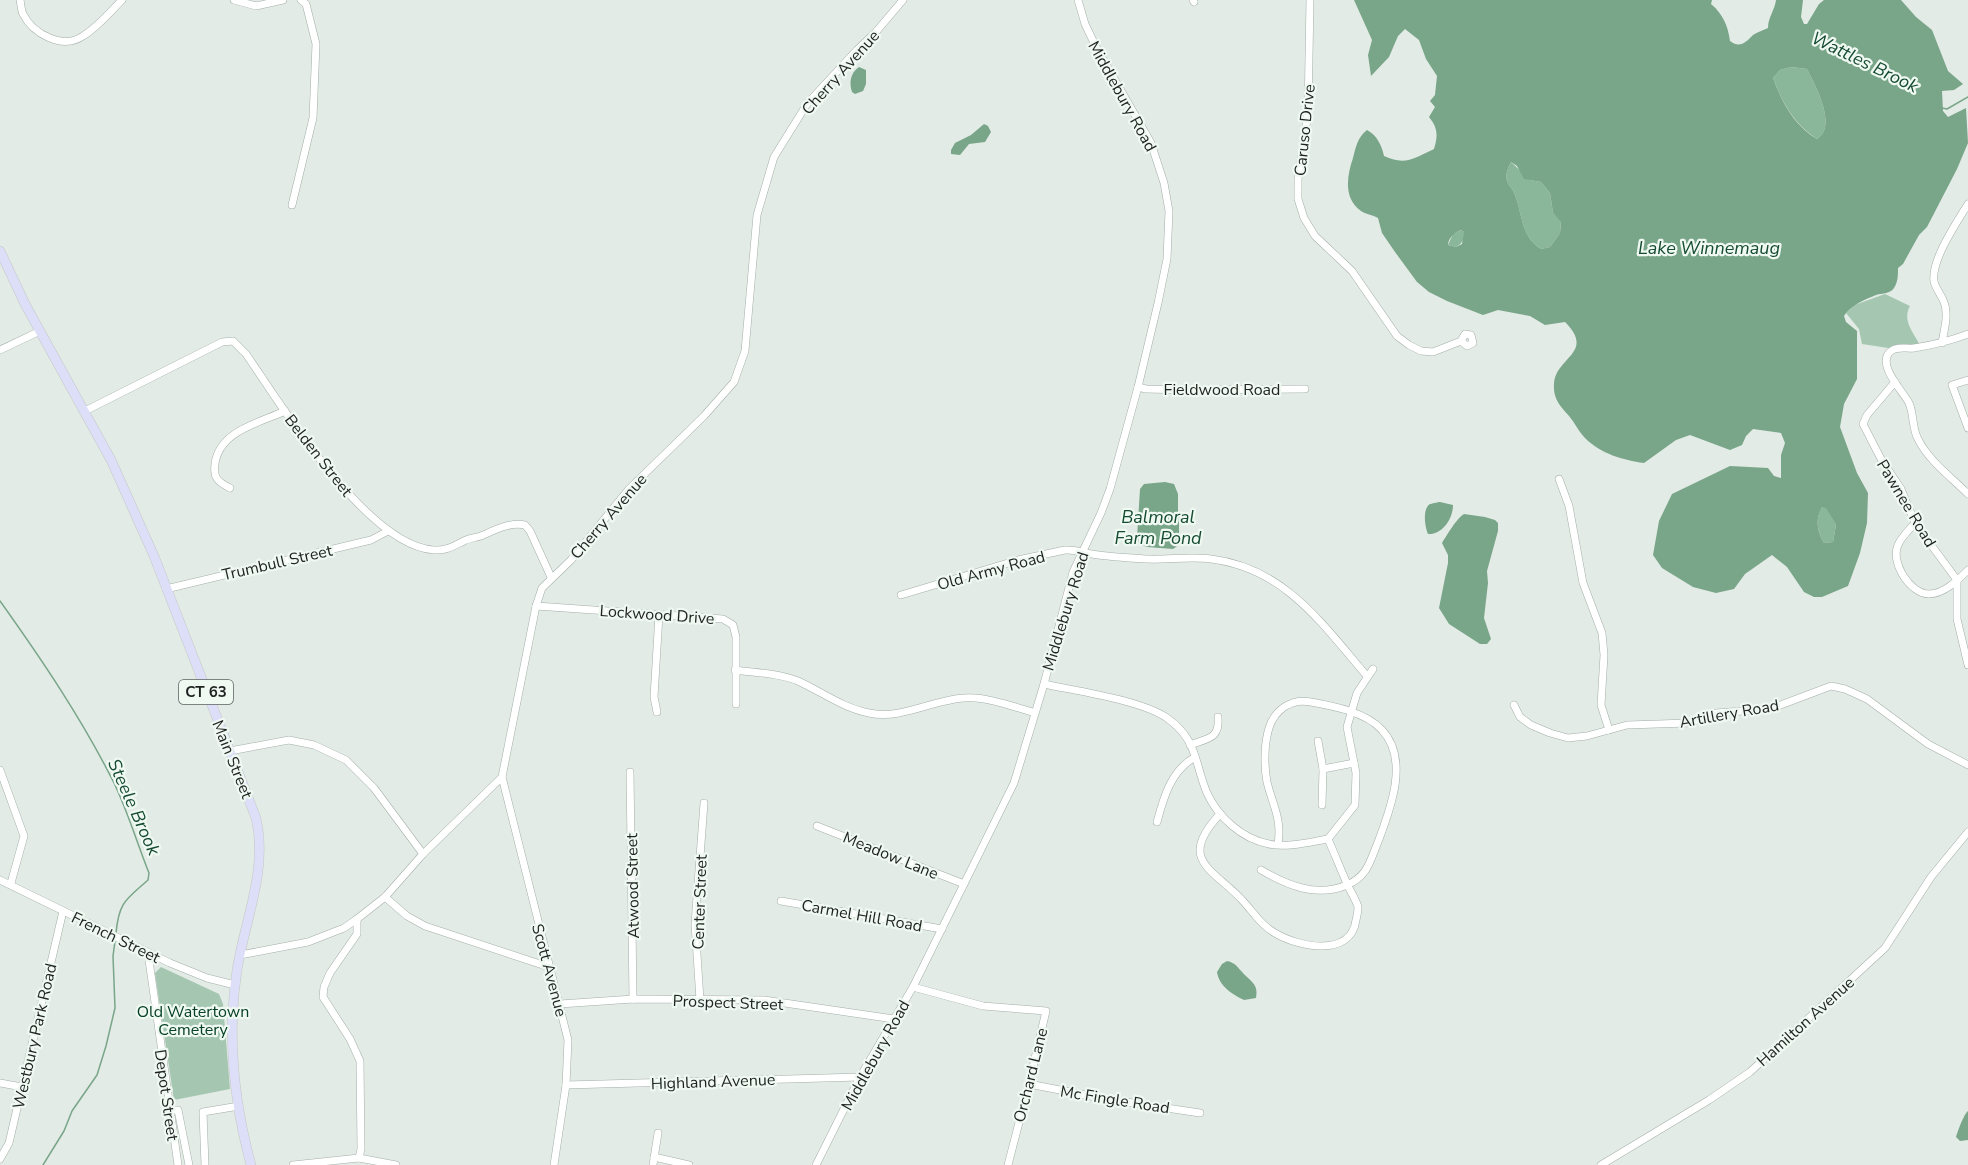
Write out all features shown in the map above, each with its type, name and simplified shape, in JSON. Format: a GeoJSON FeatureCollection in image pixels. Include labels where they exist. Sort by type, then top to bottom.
{"type":"FeatureCollection","features":[{"type":"Feature","properties":{"kind":"main road","name":"Main Street"},"geometry":{"type":"LineString","coordinates":[[0,251],[39,331],[111,460],[145,536],[253,807],[260,840],[258,878],[240,955],[231,1034],[239,1106],[251,1165]]}},
{"type":"Feature","properties":{"kind":"street"},"geometry":{"type":"LineString","coordinates":[[20,0],[22,13],[32,27],[45,36],[66,41],[82,38],[122,0]]}},
{"type":"Feature","properties":{"kind":"street"},"geometry":{"type":"LineString","coordinates":[[234,0],[256,6],[283,0]]}},
{"type":"Feature","properties":{"kind":"street"},"geometry":{"type":"LineString","coordinates":[[292,205],[313,118],[316,44],[306,4],[301,0]]}},
{"type":"Feature","properties":{"kind":"street","name":"Cherry Avenue"},"geometry":{"type":"LineString","coordinates":[[502,777],[536,606],[542,588],[571,560],[629,489],[704,416],[734,382],[745,351],[757,214],[774,157],[807,104],[875,33],[903,0]]}},
{"type":"Feature","properties":{"kind":"street","name":"Middlebury Road"},"geometry":{"type":"LineString","coordinates":[[816,1165],[860,1077],[913,987],[1014,783],[1044,684],[1069,587],[1082,551],[1097,523],[1110,489],[1138,387],[1167,259],[1169,211],[1158,161],[1151,143],[1096,47],[1085,24],[1078,0]]}},
{"type":"Feature","properties":{"kind":"street","name":"Caruso Drive"},"geometry":{"type":"LineString","coordinates":[[1310,0],[1308,113],[1298,179],[1298,199],[1304,218],[1315,236],[1352,271],[1397,336],[1408,345],[1420,351],[1433,352],[1461,341]]}},
{"type":"Feature","properties":{"kind":"street"},"geometry":{"type":"LineString","coordinates":[[1942,344],[1946,311],[1934,283],[1934,274],[1942,249],[1968,204]]}},
{"type":"Feature","properties":{"kind":"street"},"geometry":{"type":"LineString","coordinates":[[0,350],[39,331]]}},
{"type":"Feature","properties":{"kind":"street"},"geometry":{"type":"LineString","coordinates":[[1968,334],[1942,344],[1911,349],[1896,348],[1886,359],[1887,368],[1909,403],[1917,439],[1928,454],[1968,495]]}},
{"type":"Feature","properties":{"kind":"street","name":"Belden Street"},"geometry":{"type":"LineString","coordinates":[[85,411],[222,342],[233,341],[246,354],[342,489],[388,531],[433,551],[451,549],[464,540],[497,529],[518,524],[525,525],[551,577]]}},
{"type":"Feature","properties":{"kind":"street"},"geometry":{"type":"LineString","coordinates":[[1968,380],[1952,385],[1968,428]]}},
{"type":"Feature","properties":{"kind":"street","name":"Pawnee Road"},"geometry":{"type":"LineString","coordinates":[[1895,382],[1867,415],[1863,424],[1881,459],[1901,489],[1915,523],[1957,580]]}},
{"type":"Feature","properties":{"kind":"street","name":"Fieldwood Road"},"geometry":{"type":"LineString","coordinates":[[1138,387],[1178,390],[1305,389]]}},
{"type":"Feature","properties":{"kind":"street"},"geometry":{"type":"LineString","coordinates":[[230,488],[218,482],[214,473],[216,454],[223,441],[238,431],[285,411]]}},
{"type":"Feature","properties":{"kind":"street"},"geometry":{"type":"LineString","coordinates":[[1559,479],[1569,506],[1583,583],[1602,633],[1604,655],[1601,705],[1609,730]]}},
{"type":"Feature","properties":{"kind":"street"},"geometry":{"type":"LineString","coordinates":[[1915,523],[1897,545],[1896,558],[1903,574],[1914,589],[1928,594],[1940,592],[1968,570]]}},
{"type":"Feature","properties":{"kind":"street","name":"Trumbull Street"},"geometry":{"type":"LineString","coordinates":[[166,589],[371,540],[388,531]]}},
{"type":"Feature","properties":{"kind":"street","name":"Old Army Road"},"geometry":{"type":"LineString","coordinates":[[901,596],[1017,560],[1065,550],[1082,551]]}},
{"type":"Feature","properties":{"kind":"street"},"geometry":{"type":"LineString","coordinates":[[1082,551],[1093,555],[1146,559],[1209,558],[1255,570],[1281,585],[1313,612],[1367,676]]}},
{"type":"Feature","properties":{"kind":"street"},"geometry":{"type":"LineString","coordinates":[[1957,580],[1956,619],[1968,665]]}},
{"type":"Feature","properties":{"kind":"street","name":"Lockwood Drive"},"geometry":{"type":"LineString","coordinates":[[536,606],[723,619],[733,625],[736,637],[736,704]]}},
{"type":"Feature","properties":{"kind":"street"},"geometry":{"type":"LineString","coordinates":[[657,712],[654,697],[659,615]]}},
{"type":"Feature","properties":{"kind":"street"},"geometry":{"type":"LineString","coordinates":[[1044,684],[1141,706],[1166,717],[1187,736],[1208,794],[1220,814],[1245,835],[1269,844],[1278,844],[1328,839],[1355,805],[1356,773],[1347,727],[1357,693],[1373,669]]}},
{"type":"Feature","properties":{"kind":"street"},"geometry":{"type":"LineString","coordinates":[[735,670],[779,675],[797,681],[846,706],[870,714],[895,714],[966,697],[1035,713]]}},
{"type":"Feature","properties":{"kind":"street","name":"Artillery Road"},"geometry":{"type":"LineString","coordinates":[[1514,705],[1520,717],[1531,725],[1568,738],[1587,736],[1627,725],[1689,723],[1716,713],[1778,706],[1831,686],[1845,689],[1867,699],[1928,744],[1968,765]]}},
{"type":"Feature","properties":{"kind":"street"},"geometry":{"type":"LineString","coordinates":[[1261,870],[1277,879],[1310,891],[1327,891],[1348,885],[1361,876],[1372,862],[1394,793],[1396,768],[1393,748],[1383,730],[1371,721],[1351,712],[1308,701],[1289,703],[1277,712],[1269,726],[1266,766],[1267,781],[1279,820],[1278,844]]}},
{"type":"Feature","properties":{"kind":"street"},"geometry":{"type":"LineString","coordinates":[[1190,745],[1215,734],[1219,728],[1218,717]]}},
{"type":"Feature","properties":{"kind":"street"},"geometry":{"type":"LineString","coordinates":[[230,751],[289,740],[314,745],[346,760],[374,788],[423,854]]}},
{"type":"Feature","properties":{"kind":"street"},"geometry":{"type":"LineString","coordinates":[[1318,741],[1323,769],[1322,805]]}},
{"type":"Feature","properties":{"kind":"street"},"geometry":{"type":"LineString","coordinates":[[1157,822],[1164,795],[1177,772],[1195,757]]}},
{"type":"Feature","properties":{"kind":"street"},"geometry":{"type":"LineString","coordinates":[[1323,769],[1354,763]]}},
{"type":"Feature","properties":{"kind":"street"},"geometry":{"type":"LineString","coordinates":[[0,770],[24,836],[10,883]]}},
{"type":"Feature","properties":{"kind":"street","name":"Atwood Street"},"geometry":{"type":"LineString","coordinates":[[630,772],[633,999]]}},
{"type":"Feature","properties":{"kind":"street"},"geometry":{"type":"LineString","coordinates":[[240,955],[308,942],[344,928],[385,897],[423,854],[502,777]]}},
{"type":"Feature","properties":{"kind":"street","name":"Scott Avenue"},"geometry":{"type":"LineString","coordinates":[[502,777],[568,1040],[566,1085],[554,1165]]}},
{"type":"Feature","properties":{"kind":"street","name":"Center Street"},"geometry":{"type":"LineString","coordinates":[[700,1000],[695,924],[704,803]]}},
{"type":"Feature","properties":{"kind":"street"},"geometry":{"type":"LineString","coordinates":[[1220,814],[1208,827],[1202,842],[1200,856],[1206,869],[1243,901],[1256,919],[1275,934],[1304,945],[1331,946],[1347,939],[1355,925],[1358,907],[1328,839]]}},
{"type":"Feature","properties":{"kind":"street","name":"Meadow Lane"},"geometry":{"type":"LineString","coordinates":[[817,826],[964,884]]}},
{"type":"Feature","properties":{"kind":"street","name":"Hamilton Avenue"},"geometry":{"type":"LineString","coordinates":[[1601,1165],[1709,1100],[1750,1072],[1885,948],[1931,877],[1968,832]]}},
{"type":"Feature","properties":{"kind":"street","name":"French Street"},"geometry":{"type":"LineString","coordinates":[[0,880],[148,953],[197,974],[235,985]]}},
{"type":"Feature","properties":{"kind":"street"},"geometry":{"type":"LineString","coordinates":[[385,897],[407,916],[425,926],[549,968]]}},
{"type":"Feature","properties":{"kind":"street","name":"Carmel Hill Road"},"geometry":{"type":"LineString","coordinates":[[782,901],[942,929]]}},
{"type":"Feature","properties":{"kind":"street","name":"Westbury Park Road"},"geometry":{"type":"LineString","coordinates":[[0,1159],[9,1143],[63,911]]}},
{"type":"Feature","properties":{"kind":"street"},"geometry":{"type":"LineString","coordinates":[[357,919],[357,934],[330,973],[324,987],[323,997],[350,1039],[360,1061],[361,1149],[358,1158]]}},
{"type":"Feature","properties":{"kind":"street","name":"Depot Street"},"geometry":{"type":"LineString","coordinates":[[148,953],[178,1165]]}},
{"type":"Feature","properties":{"kind":"street","name":"Orchard Lane"},"geometry":{"type":"LineString","coordinates":[[913,987],[983,1006],[1046,1011],[1008,1165]]}},
{"type":"Feature","properties":{"kind":"street","name":"Prospect Street"},"geometry":{"type":"LineString","coordinates":[[560,1004],[633,999],[764,1000],[894,1019]]}},
{"type":"Feature","properties":{"kind":"street","name":"Highland Avenue"},"geometry":{"type":"LineString","coordinates":[[566,1085],[860,1077]]}},
{"type":"Feature","properties":{"kind":"street"},"geometry":{"type":"LineString","coordinates":[[0,1083],[22,1087]]}},
{"type":"Feature","properties":{"kind":"street","name":"Mc Fingle Road"},"geometry":{"type":"LineString","coordinates":[[1029,1084],[1106,1099],[1200,1113]]}},
{"type":"Feature","properties":{"kind":"street"},"geometry":{"type":"LineString","coordinates":[[205,1165],[203,1112],[239,1106]]}},
{"type":"Feature","properties":{"kind":"street"},"geometry":{"type":"LineString","coordinates":[[169,1110],[178,1110],[189,1165]]}},
{"type":"Feature","properties":{"kind":"street"},"geometry":{"type":"LineString","coordinates":[[653,1165],[658,1133]]}},
{"type":"Feature","properties":{"kind":"street"},"geometry":{"type":"LineString","coordinates":[[654,1157],[689,1165]]}},
{"type":"Feature","properties":{"kind":"street"},"geometry":{"type":"LineString","coordinates":[[293,1165],[358,1158],[396,1165]]}},
{"type":"Feature","properties":{"kind":"green space"},"geometry":{"type":"Polygon","coordinates":[[[1885,294],[1910,306],[1908,321],[1920,345],[1908,351],[1862,344],[1859,329],[1846,313],[1849,307],[1885,294]]]}},
{"type":"Feature","properties":{"kind":"green space","name":"Old Watertown Cemetery"},"geometry":{"type":"Polygon","coordinates":[[[161,967],[219,994],[223,1004],[230,1089],[174,1100],[155,973],[161,967]]]}},
{"type":"Feature","properties":{"kind":"shaded area"},"geometry":{"type":"Polygon","coordinates":[[[1791,67],[1807,69],[1823,105],[1825,125],[1823,133],[1817,139],[1790,113],[1773,78],[1780,70],[1791,67]]]}},
{"type":"Feature","properties":{"kind":"shaded area"},"geometry":{"type":"Polygon","coordinates":[[[1511,162],[1530,180],[1541,182],[1550,193],[1553,213],[1561,221],[1560,233],[1550,247],[1541,249],[1529,238],[1517,201],[1507,181],[1511,162]]]}},
{"type":"Feature","properties":{"kind":"shaded area"},"geometry":{"type":"Polygon","coordinates":[[[1461,230],[1464,232],[1462,242],[1456,247],[1448,245],[1453,234],[1461,230]]]}},
{"type":"Feature","properties":{"kind":"shaded area"},"geometry":{"type":"Polygon","coordinates":[[[1822,507],[1826,507],[1836,525],[1833,542],[1824,543],[1820,534],[1818,520],[1822,507]]]}},
{"type":"Feature","properties":{"kind":"water","name":"Lake Winnemaug"},"geometry":{"type":"Polygon","coordinates":[[[1354,0],[1712,0],[1711,4],[1719,12],[1728,30],[1730,41],[1740,44],[1768,28],[1776,0],[1803,0],[1801,17],[1804,24],[1807,24],[1824,0],[1901,0],[1932,30],[1948,71],[1963,84],[1954,90],[1942,91],[1943,111],[1948,117],[1966,108],[1968,143],[1927,227],[1919,235],[1903,264],[1898,268],[1894,288],[1858,303],[1844,316],[1846,322],[1857,331],[1857,379],[1844,404],[1840,427],[1857,473],[1868,493],[1867,523],[1860,553],[1848,586],[1822,597],[1814,597],[1804,592],[1787,567],[1772,555],[1745,574],[1734,589],[1716,593],[1693,587],[1662,568],[1653,555],[1659,521],[1672,494],[1730,466],[1768,468],[1774,476],[1781,478],[1781,455],[1785,443],[1781,433],[1753,429],[1746,436],[1742,445],[1730,450],[1690,435],[1676,440],[1644,463],[1613,455],[1591,444],[1585,438],[1556,398],[1554,384],[1556,375],[1572,354],[1576,341],[1573,332],[1565,322],[1545,325],[1530,316],[1498,310],[1483,315],[1429,292],[1417,282],[1382,233],[1378,218],[1355,206],[1349,193],[1348,179],[1357,143],[1367,130],[1379,141],[1384,156],[1391,159],[1410,160],[1434,149],[1436,132],[1429,117],[1435,107],[1430,101],[1435,95],[1437,76],[1426,59],[1419,40],[1405,29],[1398,36],[1389,57],[1371,76],[1368,55],[1372,40],[1354,0]],[[1791,67],[1780,70],[1773,78],[1785,105],[1802,128],[1817,139],[1823,133],[1825,115],[1807,69],[1791,67]],[[1511,162],[1507,181],[1517,201],[1529,238],[1541,249],[1550,247],[1560,233],[1561,222],[1553,213],[1550,193],[1541,182],[1524,179],[1517,166],[1511,162]],[[1461,230],[1454,234],[1448,245],[1456,247],[1462,244],[1464,232],[1461,230]],[[1822,507],[1818,516],[1818,530],[1824,543],[1833,542],[1836,525],[1826,508],[1822,507]]]}},
{"type":"Feature","properties":{"kind":"water"},"geometry":{"type":"Polygon","coordinates":[[[859,67],[866,70],[866,84],[863,91],[855,94],[851,89],[851,78],[859,67]]]}},
{"type":"Feature","properties":{"kind":"water"},"geometry":{"type":"Polygon","coordinates":[[[984,124],[991,132],[985,142],[969,144],[960,155],[951,154],[955,143],[971,135],[984,124]]]}},
{"type":"Feature","properties":{"kind":"water","name":"Balmoral Farm Pond"},"geometry":{"type":"Polygon","coordinates":[[[1165,482],[1174,484],[1178,494],[1178,515],[1182,517],[1179,518],[1179,545],[1173,549],[1147,547],[1139,544],[1137,538],[1140,489],[1144,484],[1165,482]]]}},
{"type":"Feature","properties":{"kind":"water"},"geometry":{"type":"Polygon","coordinates":[[[1440,502],[1453,505],[1451,516],[1442,529],[1428,534],[1425,523],[1427,506],[1440,502]]]}},
{"type":"Feature","properties":{"kind":"water"},"geometry":{"type":"Polygon","coordinates":[[[1464,514],[1485,517],[1498,523],[1487,571],[1484,618],[1491,639],[1487,644],[1480,644],[1449,624],[1439,608],[1448,563],[1448,555],[1442,543],[1464,514]]]}},
{"type":"Feature","properties":{"kind":"water"},"geometry":{"type":"Polygon","coordinates":[[[1227,961],[1236,966],[1253,983],[1257,993],[1256,998],[1244,1000],[1223,985],[1217,972],[1227,961]]]}},
{"type":"Feature","properties":{"kind":"water"},"geometry":{"type":"Polygon","coordinates":[[[1968,1111],[1968,1140],[1960,1141],[1956,1137],[1968,1111]]]}},
{"type":"Feature","properties":{"kind":"waterway","name":"Wattles Brook"},"geometry":{"type":"LineString","coordinates":[[1942,108],[1947,109],[1968,97]]}},
{"type":"Feature","properties":{"kind":"waterway","name":"Steele Brook"},"geometry":{"type":"LineString","coordinates":[[0,601],[61,690],[102,759],[124,805],[149,873],[148,880],[129,897],[122,907],[116,933]]}},
{"type":"Feature","properties":{"kind":"waterway","name":"Steele Brook"},"geometry":{"type":"LineString","coordinates":[[43,1165],[64,1131],[72,1111],[97,1075],[115,1008],[113,956],[115,941]]}}]}
